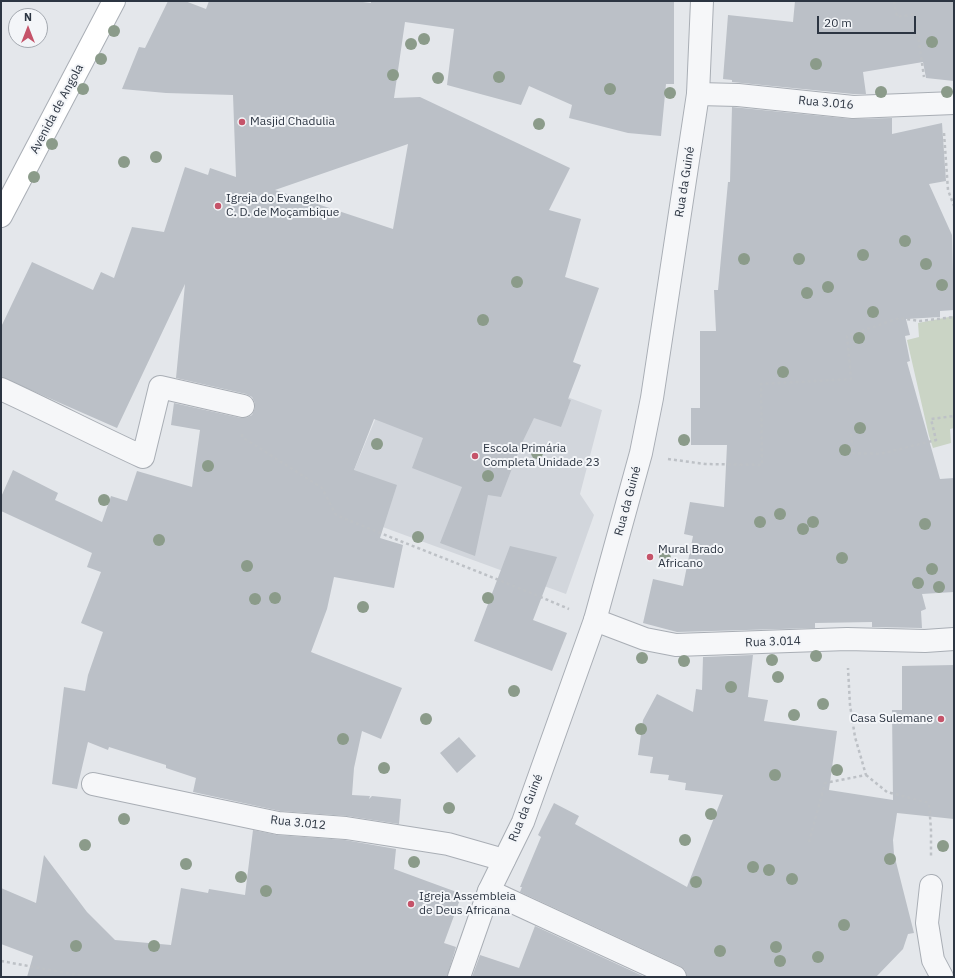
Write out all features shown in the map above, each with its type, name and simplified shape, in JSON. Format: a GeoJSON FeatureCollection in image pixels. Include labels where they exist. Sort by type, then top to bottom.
{"type":"FeatureCollection","features":[{"type":"Feature","properties":{"kind":"main road","name":"Avenida de Angola"},"geometry":{"type":"LineString","coordinates":[[1,216],[114,1]]}},
{"type":"Feature","properties":{"kind":"street","name":"Rua da Guiné"},"geometry":{"type":"LineString","coordinates":[[459,977],[489,891],[523,822],[595,620],[640,453],[652,398],[698,94],[702,1]]}},
{"type":"Feature","properties":{"kind":"street","name":"Rua 3.016"},"geometry":{"type":"LineString","coordinates":[[698,94],[738,95],[853,107],[954,103]]}},
{"type":"Feature","properties":{"kind":"street"},"geometry":{"type":"LineString","coordinates":[[1,389],[50,411],[90,433],[143,457],[160,387],[244,406]]}},
{"type":"Feature","properties":{"kind":"street","name":"Rua 3.014"},"geometry":{"type":"LineString","coordinates":[[595,620],[645,639],[676,645],[847,639],[925,641],[954,639]]}},
{"type":"Feature","properties":{"kind":"street","name":"Rua 3.012"},"geometry":{"type":"LineString","coordinates":[[93,784],[278,823],[346,828],[448,844],[504,860]]}},
{"type":"Feature","properties":{"kind":"street"},"geometry":{"type":"LineString","coordinates":[[931,886],[927,923],[933,960],[942,977]]}},
{"type":"Feature","properties":{"kind":"street"},"geometry":{"type":"LineString","coordinates":[[489,891],[675,977]]}},
{"type":"Feature","properties":{"kind":"path"},"geometry":{"type":"LineString","coordinates":[[640,453],[679,461],[730,465],[762,465],[761,384],[851,379],[846,336],[899,318],[920,321],[954,317]]}},
{"type":"Feature","properties":{"kind":"path"},"geometry":{"type":"LineString","coordinates":[[244,406],[242,437],[322,488],[336,515],[491,576],[595,620]]}},
{"type":"Feature","properties":{"kind":"path"},"geometry":{"type":"LineString","coordinates":[[851,434],[853,453],[880,454],[936,440],[931,419],[954,416]]}},
{"type":"Feature","properties":{"kind":"path"},"geometry":{"type":"LineString","coordinates":[[847,639],[850,705],[855,737],[866,775],[887,792],[929,803],[931,830],[931,886]]}},
{"type":"Feature","properties":{"kind":"path"},"geometry":{"type":"LineString","coordinates":[[809,842],[825,783],[866,775]]}},
{"type":"Feature","properties":{"kind":"path"},"geometry":{"type":"LineString","coordinates":[[1,961],[88,977]]}},
{"type":"Feature","properties":{"kind":"shaded area","name":"Escola Primária Completa Unidade 23"},"geometry":{"type":"Polygon","coordinates":[[[409,338],[602,410],[580,494],[594,515],[566,594],[358,518],[340,504],[409,338]]]}},
{"type":"Feature","properties":{"kind":"green space"},"geometry":{"type":"Polygon","coordinates":[[[954,316],[954,428],[950,429],[951,443],[933,448],[907,340],[919,337],[918,323],[954,316]]]}},
{"type":"Feature","properties":{"kind":"building"},"geometry":{"type":"Polygon","coordinates":[[[168,1],[185,1],[206,9],[209,1],[355,1],[371,3],[371,1],[674,1],[674,84],[666,84],[661,136],[628,133],[569,118],[572,105],[529,86],[521,105],[447,85],[454,29],[405,22],[394,98],[420,97],[570,168],[549,210],[581,219],[565,277],[599,288],[573,362],[581,365],[568,399],[571,400],[561,427],[534,418],[521,445],[501,497],[488,495],[475,556],[440,543],[462,487],[412,468],[423,438],[374,419],[354,470],[397,485],[380,538],[403,545],[394,588],[334,577],[327,609],[311,652],[402,688],[381,739],[362,731],[354,768],[352,795],[370,796],[369,799],[372,796],[401,799],[399,824],[347,816],[280,811],[193,792],[196,778],[166,768],[166,765],[109,747],[108,750],[88,742],[77,789],[52,784],[64,687],[85,691],[88,675],[103,632],[81,623],[101,572],[87,567],[92,553],[1,511],[1,497],[13,470],[58,493],[55,500],[102,522],[111,496],[127,501],[137,471],[192,487],[200,430],[171,425],[174,403],[241,418],[246,418],[252,415],[255,408],[255,403],[252,397],[246,394],[176,378],[185,284],[117,428],[1,377],[1,327],[32,262],[93,290],[101,272],[114,278],[132,227],[164,232],[185,167],[208,175],[210,168],[236,177],[233,95],[166,93],[122,89],[139,47],[145,48],[168,1]],[[408,144],[275,190],[393,229],[408,144]]]}},
{"type":"Feature","properties":{"kind":"building"},"geometry":{"type":"Polygon","coordinates":[[[795,1],[953,1],[954,81],[926,78],[923,62],[863,72],[866,94],[732,82],[732,80],[723,79],[728,15],[793,22],[795,1]]]}},
{"type":"Feature","properties":{"kind":"building"},"geometry":{"type":"Polygon","coordinates":[[[732,107],[852,119],[892,118],[892,134],[942,123],[946,181],[929,184],[952,235],[954,310],[940,311],[940,317],[906,319],[910,335],[905,336],[910,361],[907,362],[940,479],[954,478],[954,592],[922,594],[926,609],[921,611],[922,628],[872,627],[872,622],[815,623],[815,628],[677,632],[643,623],[653,579],[683,586],[693,536],[684,534],[690,502],[724,507],[727,445],[691,445],[691,408],[700,408],[700,331],[716,331],[714,290],[718,290],[728,182],[730,182],[732,107]]]}},
{"type":"Feature","properties":{"kind":"building"},"geometry":{"type":"Polygon","coordinates":[[[510,546],[557,557],[533,620],[567,633],[552,671],[474,641],[510,546]]]}},
{"type":"Feature","properties":{"kind":"building"},"geometry":{"type":"Polygon","coordinates":[[[753,655],[748,697],[768,700],[764,721],[837,731],[829,790],[893,800],[892,710],[902,710],[902,666],[954,665],[954,819],[897,813],[893,840],[894,854],[914,933],[908,934],[903,949],[876,977],[687,977],[685,970],[680,966],[520,892],[522,887],[520,887],[541,837],[538,835],[554,803],[579,816],[575,824],[687,887],[723,795],[685,790],[686,783],[668,780],[669,775],[650,773],[653,757],[638,755],[643,720],[657,694],[693,712],[696,689],[702,690],[703,657],[753,655]]]}},
{"type":"Feature","properties":{"kind":"building"},"geometry":{"type":"Polygon","coordinates":[[[459,737],[476,756],[457,773],[440,753],[459,737]]]}},
{"type":"Feature","properties":{"kind":"building"},"geometry":{"type":"Polygon","coordinates":[[[253,830],[277,835],[345,840],[396,849],[394,869],[462,894],[444,943],[456,947],[447,977],[27,977],[33,956],[1,944],[1,888],[36,903],[44,855],[87,912],[115,940],[171,945],[181,888],[208,893],[209,889],[245,895],[253,830]]]}},
{"type":"Feature","properties":{"kind":"building"},"geometry":{"type":"Polygon","coordinates":[[[535,926],[645,977],[472,977],[480,955],[519,968],[535,926]]]}},
{"type":"Feature","properties":{"kind":"place","name":"Masjid Chadulia"},"geometry":{"type":"Point","coordinates":[242,122]}},
{"type":"Feature","properties":{"kind":"place","name":"Igreja do Evangelho C. D. de Moçambique"},"geometry":{"type":"Point","coordinates":[218,206]}},
{"type":"Feature","properties":{"kind":"place","name":"Escola Primária Completa Unidade 23"},"geometry":{"type":"Point","coordinates":[475,456]}},
{"type":"Feature","properties":{"kind":"place","name":"Mural Brado Africano"},"geometry":{"type":"Point","coordinates":[650,557]}},
{"type":"Feature","properties":{"kind":"place","name":"Casa Sulemane"},"geometry":{"type":"Point","coordinates":[941,719]}},
{"type":"Feature","properties":{"kind":"place","name":"Igreja Assembleia de Deus Africana"},"geometry":{"type":"Point","coordinates":[411,904]}}]}
